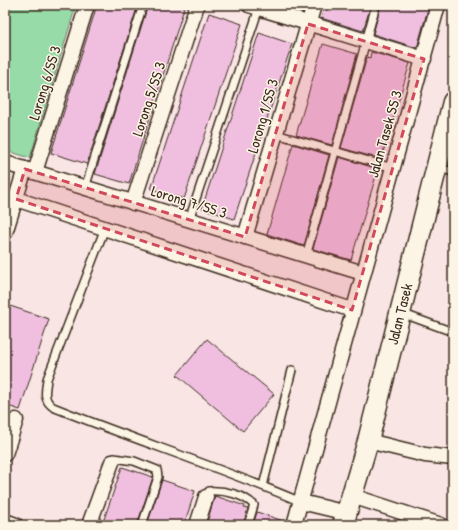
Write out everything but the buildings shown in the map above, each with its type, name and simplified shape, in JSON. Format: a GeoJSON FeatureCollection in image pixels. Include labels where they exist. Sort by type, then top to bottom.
{"type":"FeatureCollection","features":[{"type":"Feature","properties":{"kind":"main road","name":"Jalan Tasek"},"geometry":{"type":"LineString","coordinates":[[348,511],[368,441],[400,313],[445,170],[452,110]]}},
{"type":"Feature","properties":{"kind":"street","name":"Lorong 6/SS 3"},"geometry":{"type":"LineString","coordinates":[[5,233],[7,218],[30,170],[87,5]]}},
{"type":"Feature","properties":{"kind":"street","name":"Lorong 5/SS 3"},"geometry":{"type":"LineString","coordinates":[[133,203],[197,5]]}},
{"type":"Feature","properties":{"kind":"street","name":"Lorong 1/SS 3"},"geometry":{"type":"LineString","coordinates":[[246,237],[314,5]]}},
{"type":"Feature","properties":{"kind":"street","name":"Jalan Tasek SS 3"},"geometry":{"type":"LineString","coordinates":[[294,525],[352,310],[438,5]]}},
{"type":"Feature","properties":{"kind":"street"},"geometry":{"type":"LineString","coordinates":[[254,7],[424,59]]}},
{"type":"Feature","properties":{"kind":"street","name":"Lorong 7/SS 3"},"geometry":{"type":"LineString","coordinates":[[5,163],[363,273]]}},
{"type":"Feature","properties":{"kind":"street"},"geometry":{"type":"LineString","coordinates":[[16,198],[352,310]]}},
{"type":"Feature","properties":{"kind":"street"},"geometry":{"type":"LineString","coordinates":[[5,454],[16,420]]}},
{"type":"Feature","properties":{"kind":"street"},"geometry":{"type":"LineString","coordinates":[[368,441],[425,455],[453,458]]}},
{"type":"Feature","properties":{"kind":"street"},"geometry":{"type":"LineString","coordinates":[[89,525],[112,462]]}},
{"type":"Feature","properties":{"kind":"street"},"geometry":{"type":"LineString","coordinates":[[197,525],[206,497]]}},
{"type":"Feature","properties":{"kind":"street"},"geometry":{"type":"LineString","coordinates":[[301,502],[348,511],[441,525]]}},
{"type":"Feature","properties":{"kind":"street"},"geometry":{"type":"LineString","coordinates":[[5,521],[16,525]]}},
{"type":"Feature","properties":{"kind":"lane"},"geometry":{"type":"LineString","coordinates":[[85,188],[143,5]]}},
{"type":"Feature","properties":{"kind":"lane"},"geometry":{"type":"LineString","coordinates":[[306,256],[376,5]]}},
{"type":"Feature","properties":{"kind":"lane"},"geometry":{"type":"LineString","coordinates":[[189,220],[254,7]]}},
{"type":"Feature","properties":{"kind":"lane"},"geometry":{"type":"LineString","coordinates":[[276,134],[393,168]]}},
{"type":"Feature","properties":{"kind":"lane"},"geometry":{"type":"LineString","coordinates":[[105,228],[47,379],[45,396],[47,403],[53,407],[133,439],[262,486],[301,502]]}},
{"type":"Feature","properties":{"kind":"lane"},"geometry":{"type":"LineString","coordinates":[[400,313],[453,332]]}},
{"type":"Feature","properties":{"kind":"lane"},"geometry":{"type":"LineString","coordinates":[[262,486],[292,370]]}},
{"type":"Feature","properties":{"kind":"lane"},"geometry":{"type":"LineString","coordinates":[[112,462],[114,458],[122,458],[157,470],[158,477],[142,525]]}},
{"type":"Feature","properties":{"kind":"lane"},"geometry":{"type":"LineString","coordinates":[[206,497],[209,490],[219,490],[248,499],[254,505],[248,525]]}},
{"type":"Feature","properties":{"kind":"highlighted area"},"geometry":{"type":"Polygon","coordinates":[[[308,24],[424,59],[352,310],[16,199],[25,169],[245,237],[308,24]]]}},
{"type":"Feature","properties":{"kind":"green space"},"geometry":{"type":"Polygon","coordinates":[[[5,5],[76,5],[30,158],[5,150],[5,5]]]}}]}
